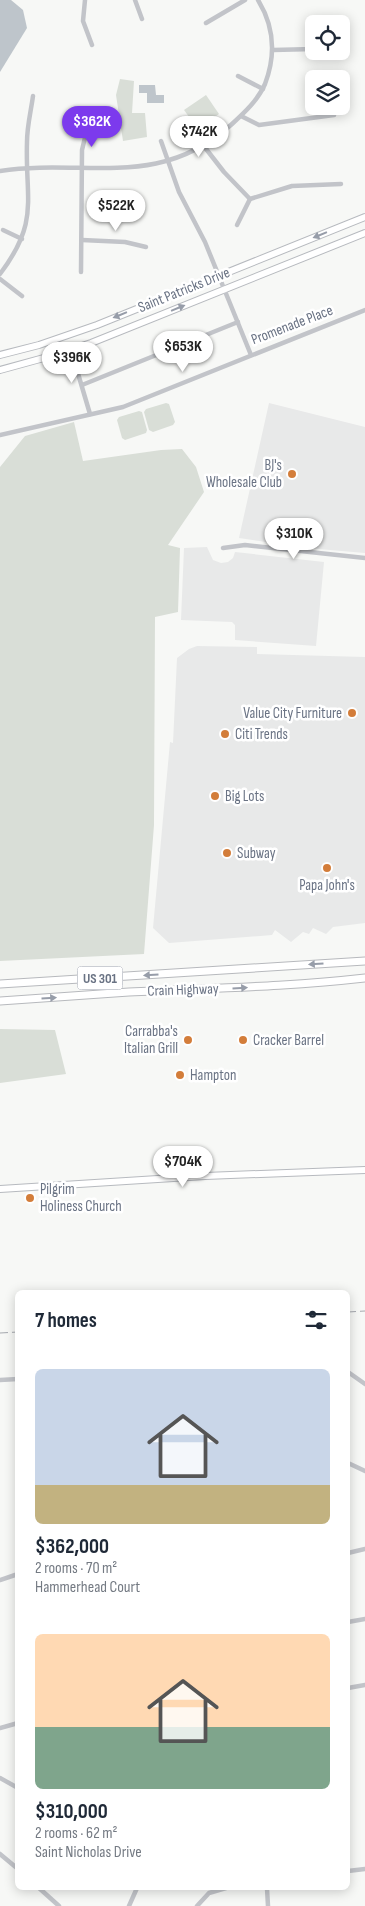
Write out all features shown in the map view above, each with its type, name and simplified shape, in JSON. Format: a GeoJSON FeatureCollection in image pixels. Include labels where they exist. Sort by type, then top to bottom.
{"type":"FeatureCollection","features":[{"type":"Feature","properties":{"kind":"highway","name":"Crain Highway"},"geometry":{"type":"LineString","coordinates":[[0,984],[365,961]]}},
{"type":"Feature","properties":{"kind":"highway","name":"Crain Highway"},"geometry":{"type":"LineString","coordinates":[[0,1001],[131,992],[224,989],[365,978]]}},
{"type":"Feature","properties":{"kind":"main road","name":"Saint Patricks Drive"},"geometry":{"type":"LineString","coordinates":[[0,355],[40,345],[83,330],[365,217]]}},
{"type":"Feature","properties":{"kind":"main road","name":"Saint Patricks Drive"},"geometry":{"type":"LineString","coordinates":[[0,370],[71,350],[365,233]]}},
{"type":"Feature","properties":{"kind":"main road"},"geometry":{"type":"LineString","coordinates":[[0,1189],[205,1176],[365,1170]]}},
{"type":"Feature","properties":{"kind":"street"},"geometry":{"type":"LineString","coordinates":[[86,0],[83,21],[92,45]]}},
{"type":"Feature","properties":{"kind":"street"},"geometry":{"type":"LineString","coordinates":[[135,0],[142,19]]}},
{"type":"Feature","properties":{"kind":"street"},"geometry":{"type":"LineString","coordinates":[[206,23],[245,0]]}},
{"type":"Feature","properties":{"kind":"street"},"geometry":{"type":"LineString","coordinates":[[0,171],[28,168],[127,168],[152,165],[168,161],[203,145],[223,132],[253,104],[263,89],[270,68],[273,50],[268,22],[258,0]]}},
{"type":"Feature","properties":{"kind":"street"},"geometry":{"type":"LineString","coordinates":[[273,50],[305,49]]}},
{"type":"Feature","properties":{"kind":"street"},"geometry":{"type":"LineString","coordinates":[[238,76],[263,89]]}},
{"type":"Feature","properties":{"kind":"street"},"geometry":{"type":"LineString","coordinates":[[0,274],[22,239],[29,211],[27,137],[33,96]]}},
{"type":"Feature","properties":{"kind":"street"},"geometry":{"type":"LineString","coordinates":[[241,116],[259,125],[334,115]]}},
{"type":"Feature","properties":{"kind":"street"},"geometry":{"type":"LineString","coordinates":[[81,272],[83,139],[88,125]]}},
{"type":"Feature","properties":{"kind":"street"},"geometry":{"type":"LineString","coordinates":[[161,141],[179,192],[220,275],[251,354]]}},
{"type":"Feature","properties":{"kind":"street"},"geometry":{"type":"LineString","coordinates":[[203,145],[224,172],[250,198]]}},
{"type":"Feature","properties":{"kind":"street"},"geometry":{"type":"LineString","coordinates":[[237,225],[250,198],[292,186],[341,184]]}},
{"type":"Feature","properties":{"kind":"street"},"geometry":{"type":"LineString","coordinates":[[3,230],[22,239]]}},
{"type":"Feature","properties":{"kind":"street"},"geometry":{"type":"LineString","coordinates":[[82,240],[125,242],[146,247]]}},
{"type":"Feature","properties":{"kind":"street"},"geometry":{"type":"LineString","coordinates":[[0,279],[22,296]]}},
{"type":"Feature","properties":{"kind":"street","name":"Promenade Place"},"geometry":{"type":"LineString","coordinates":[[0,435],[123,407],[251,354],[365,310]]}},
{"type":"Feature","properties":{"kind":"street"},"geometry":{"type":"LineString","coordinates":[[82,385],[238,322]]}},
{"type":"Feature","properties":{"kind":"street"},"geometry":{"type":"LineString","coordinates":[[71,350],[90,414]]}},
{"type":"Feature","properties":{"kind":"street"},"geometry":{"type":"LineString","coordinates":[[223,548],[245,546],[365,558]]}},
{"type":"Feature","properties":{"kind":"street"},"geometry":{"type":"LineString","coordinates":[[350,1373],[365,1384]]}},
{"type":"Feature","properties":{"kind":"street"},"geometry":{"type":"LineString","coordinates":[[0,1380],[15,1380]]}},
{"type":"Feature","properties":{"kind":"street"},"geometry":{"type":"LineString","coordinates":[[350,1464],[365,1471]]}},
{"type":"Feature","properties":{"kind":"street"},"geometry":{"type":"LineString","coordinates":[[350,1553],[365,1550]]}},
{"type":"Feature","properties":{"kind":"street"},"geometry":{"type":"LineString","coordinates":[[0,1580],[15,1575]]}},
{"type":"Feature","properties":{"kind":"street"},"geometry":{"type":"LineString","coordinates":[[350,1622],[365,1619]]}},
{"type":"Feature","properties":{"kind":"street"},"geometry":{"type":"LineString","coordinates":[[350,1688],[365,1685]]}},
{"type":"Feature","properties":{"kind":"street"},"geometry":{"type":"LineString","coordinates":[[0,1728],[15,1724]]}},
{"type":"Feature","properties":{"kind":"street"},"geometry":{"type":"LineString","coordinates":[[0,1778],[15,1786]]}},
{"type":"Feature","properties":{"kind":"street"},"geometry":{"type":"LineString","coordinates":[[0,1854],[15,1866]]}},
{"type":"Feature","properties":{"kind":"street"},"geometry":{"type":"LineString","coordinates":[[350,1871],[365,1868]]}},
{"type":"Feature","properties":{"kind":"street"},"geometry":{"type":"LineString","coordinates":[[44,1890],[59,1906]]}},
{"type":"Feature","properties":{"kind":"street"},"geometry":{"type":"LineString","coordinates":[[129,1906],[137,1890]]}},
{"type":"Feature","properties":{"kind":"street"},"geometry":{"type":"LineString","coordinates":[[197,1906],[209,1893],[219,1890]]}},
{"type":"Feature","properties":{"kind":"street"},"geometry":{"type":"LineString","coordinates":[[267,1890],[268,1906]]}},
{"type":"Feature","properties":{"kind":"shaded area"},"geometry":{"type":"Polygon","coordinates":[[[0,0],[11,0],[23,10],[27,28],[0,72],[0,0]]]}},
{"type":"Feature","properties":{"kind":"shaded area"},"geometry":{"type":"Polygon","coordinates":[[[120,79],[134,81],[132,113],[145,113],[147,137],[123,141],[116,95],[120,79]]]}},
{"type":"Feature","properties":{"kind":"shaded area"},"geometry":{"type":"Polygon","coordinates":[[[139,85],[155,85],[156,95],[164,95],[164,103],[147,103],[147,93],[139,93],[139,85]]]}},
{"type":"Feature","properties":{"kind":"shaded area"},"geometry":{"type":"Polygon","coordinates":[[[206,95],[219,114],[198,129],[184,110],[206,95]]]}},
{"type":"Feature","properties":{"kind":"shaded area"},"geometry":{"type":"Polygon","coordinates":[[[166,403],[169,404],[175,422],[173,425],[153,432],[149,430],[144,412],[146,409],[166,403]]]}},
{"type":"Feature","properties":{"kind":"shaded area"},"geometry":{"type":"Polygon","coordinates":[[[269,403],[365,427],[365,553],[307,548],[239,538],[269,403]]]}},
{"type":"Feature","properties":{"kind":"shaded area"},"geometry":{"type":"Polygon","coordinates":[[[139,411],[142,412],[147,430],[146,433],[125,440],[122,438],[117,420],[119,417],[139,411]]]}},
{"type":"Feature","properties":{"kind":"shaded area"},"geometry":{"type":"Polygon","coordinates":[[[74,422],[83,461],[161,450],[182,449],[196,467],[204,492],[168,545],[180,548],[178,612],[155,617],[154,825],[144,954],[0,961],[0,467],[25,436],[74,422]]]}},
{"type":"Feature","properties":{"kind":"shaded area"},"geometry":{"type":"Polygon","coordinates":[[[207,547],[213,560],[221,563],[228,562],[233,558],[235,552],[324,562],[316,646],[235,640],[235,625],[232,622],[181,620],[184,548],[207,547]]]}},
{"type":"Feature","properties":{"kind":"shaded area"},"geometry":{"type":"Polygon","coordinates":[[[197,646],[257,647],[257,654],[365,657],[365,923],[333,927],[326,934],[313,928],[309,934],[303,932],[291,942],[275,930],[272,935],[169,943],[153,928],[170,742],[173,743],[177,658],[189,649],[197,646]]]}},
{"type":"Feature","properties":{"kind":"shaded area"},"geometry":{"type":"Polygon","coordinates":[[[0,1029],[55,1030],[66,1074],[0,1083],[0,1029]]]}},
{"type":"Feature","properties":{"kind":"railway"},"geometry":{"type":"LineString","coordinates":[[350,1312],[365,1311]]}},
{"type":"Feature","properties":{"kind":"railway"},"geometry":{"type":"LineString","coordinates":[[0,1333],[15,1332]]}},
{"type":"Feature","properties":{"kind":"place","name":"BJ's Wholesale Club"},"geometry":{"type":"Point","coordinates":[292,474]}},
{"type":"Feature","properties":{"kind":"place","name":"Value City Furniture"},"geometry":{"type":"Point","coordinates":[352,713]}},
{"type":"Feature","properties":{"kind":"place","name":"Citi Trends"},"geometry":{"type":"Point","coordinates":[225,734]}},
{"type":"Feature","properties":{"kind":"place","name":"Big Lots"},"geometry":{"type":"Point","coordinates":[215,796]}},
{"type":"Feature","properties":{"kind":"place","name":"Subway"},"geometry":{"type":"Point","coordinates":[227,853]}},
{"type":"Feature","properties":{"kind":"place","name":"Papa John's"},"geometry":{"type":"Point","coordinates":[327,868]}},
{"type":"Feature","properties":{"kind":"place","name":"Carrabba's Italian Grill"},"geometry":{"type":"Point","coordinates":[188,1040]}},
{"type":"Feature","properties":{"kind":"place","name":"Cracker Barrel"},"geometry":{"type":"Point","coordinates":[243,1040]}},
{"type":"Feature","properties":{"kind":"place","name":"Hampton"},"geometry":{"type":"Point","coordinates":[180,1075]}},
{"type":"Feature","properties":{"kind":"place","name":"Pilgrim Holiness Church"},"geometry":{"type":"Point","coordinates":[30,1198]}}]}
